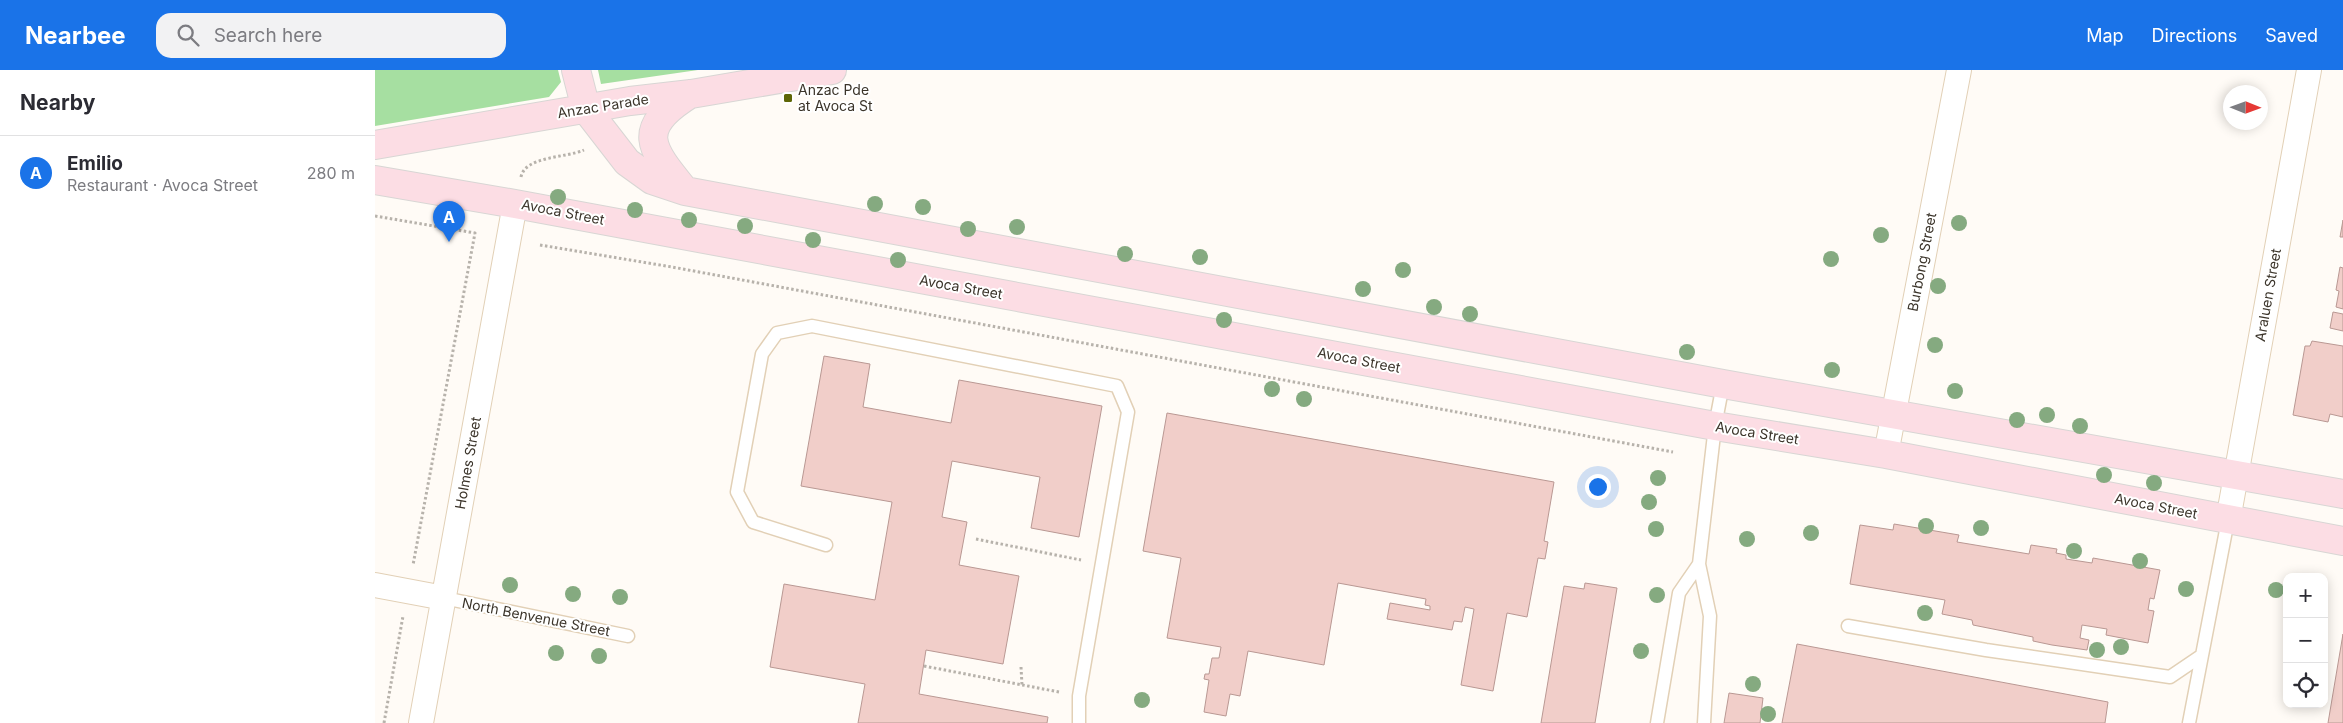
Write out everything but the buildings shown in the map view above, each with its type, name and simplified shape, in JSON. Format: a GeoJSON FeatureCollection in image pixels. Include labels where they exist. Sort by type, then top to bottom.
{"type":"FeatureCollection","features":[{"type":"Feature","properties":{"kind":"main road"},"geometry":{"type":"LineString","coordinates":[[577,70],[586,108],[627,162],[652,180],[685,191],[1723,384],[2343,494]]}},
{"type":"Feature","properties":{"kind":"main road","name":"Anzac Parade"},"geometry":{"type":"LineString","coordinates":[[375,145],[586,108],[691,94],[832,70]]}},
{"type":"Feature","properties":{"kind":"main road"},"geometry":{"type":"LineString","coordinates":[[685,191],[661,162],[654,146],[654,131],[660,117],[672,106],[691,94]]}},
{"type":"Feature","properties":{"kind":"main road","name":"Avoca Street"},"geometry":{"type":"LineString","coordinates":[[375,180],[515,204],[1715,426],[1886,454],[2343,541]]}},
{"type":"Feature","properties":{"kind":"main road"},"geometry":{"type":"LineString","coordinates":[[1110,314],[1117,272]]}},
{"type":"Feature","properties":{"kind":"street","name":"Burbong Street"},"geometry":{"type":"LineString","coordinates":[[1886,454],[1959,70]]}},
{"type":"Feature","properties":{"kind":"street","name":"Araluen Street"},"geometry":{"type":"LineString","coordinates":[[2228,520],[2309,70]]}},
{"type":"Feature","properties":{"kind":"street","name":"Holmes Street"},"geometry":{"type":"LineString","coordinates":[[421,723],[515,204]]}},
{"type":"Feature","properties":{"kind":"street"},"geometry":{"type":"LineString","coordinates":[[375,585],[444,598]]}},
{"type":"Feature","properties":{"kind":"lane"},"geometry":{"type":"LineString","coordinates":[[826,545],[753,522],[737,492],[762,354],[777,333],[812,326],[1117,386],[1128,412],[1079,696],[1079,723]]}},
{"type":"Feature","properties":{"kind":"lane"},"geometry":{"type":"LineString","coordinates":[[1704,723],[1711,616],[1699,564],[1715,426],[1723,384]]}},
{"type":"Feature","properties":{"kind":"lane"},"geometry":{"type":"LineString","coordinates":[[2189,723],[2228,520]]}},
{"type":"Feature","properties":{"kind":"lane"},"geometry":{"type":"LineString","coordinates":[[1657,723],[1679,593],[1699,564]]}},
{"type":"Feature","properties":{"kind":"lane","name":"North Benvenue Street"},"geometry":{"type":"LineString","coordinates":[[444,598],[628,636]]}},
{"type":"Feature","properties":{"kind":"lane"},"geometry":{"type":"LineString","coordinates":[[1848,626],[1986,650],[2170,677],[2201,656]]}},
{"type":"Feature","properties":{"kind":"path"},"geometry":{"type":"LineString","coordinates":[[515,204],[522,170],[532,162],[575,154],[592,147]]}},
{"type":"Feature","properties":{"kind":"path"},"geometry":{"type":"LineString","coordinates":[[375,216],[475,233],[383,723]]}},
{"type":"Feature","properties":{"kind":"path"},"geometry":{"type":"LineString","coordinates":[[540,245],[681,269],[1673,452]]}},
{"type":"Feature","properties":{"kind":"path"},"geometry":{"type":"LineString","coordinates":[[976,539],[1102,564]]}},
{"type":"Feature","properties":{"kind":"path"},"geometry":{"type":"LineString","coordinates":[[924,666],[1079,696]]}},
{"type":"Feature","properties":{"kind":"path"},"geometry":{"type":"LineString","coordinates":[[1021,668],[1021,685]]}},
{"type":"Feature","properties":{"kind":"green space"},"geometry":{"type":"Polygon","coordinates":[[[375,70],[558,70],[561,82],[549,97],[375,126],[375,70]]]}},
{"type":"Feature","properties":{"kind":"green space"},"geometry":{"type":"Polygon","coordinates":[[[598,70],[698,70],[601,84],[598,70]]]}},
{"type":"Feature","properties":{"kind":"place","name":"Anzac Pde at Avoca St"},"geometry":{"type":"Point","coordinates":[788,98]}},
{"type":"Feature","properties":{"kind":"place","name":"Emilio"},"geometry":{"type":"Point","coordinates":[449,242]}}]}
